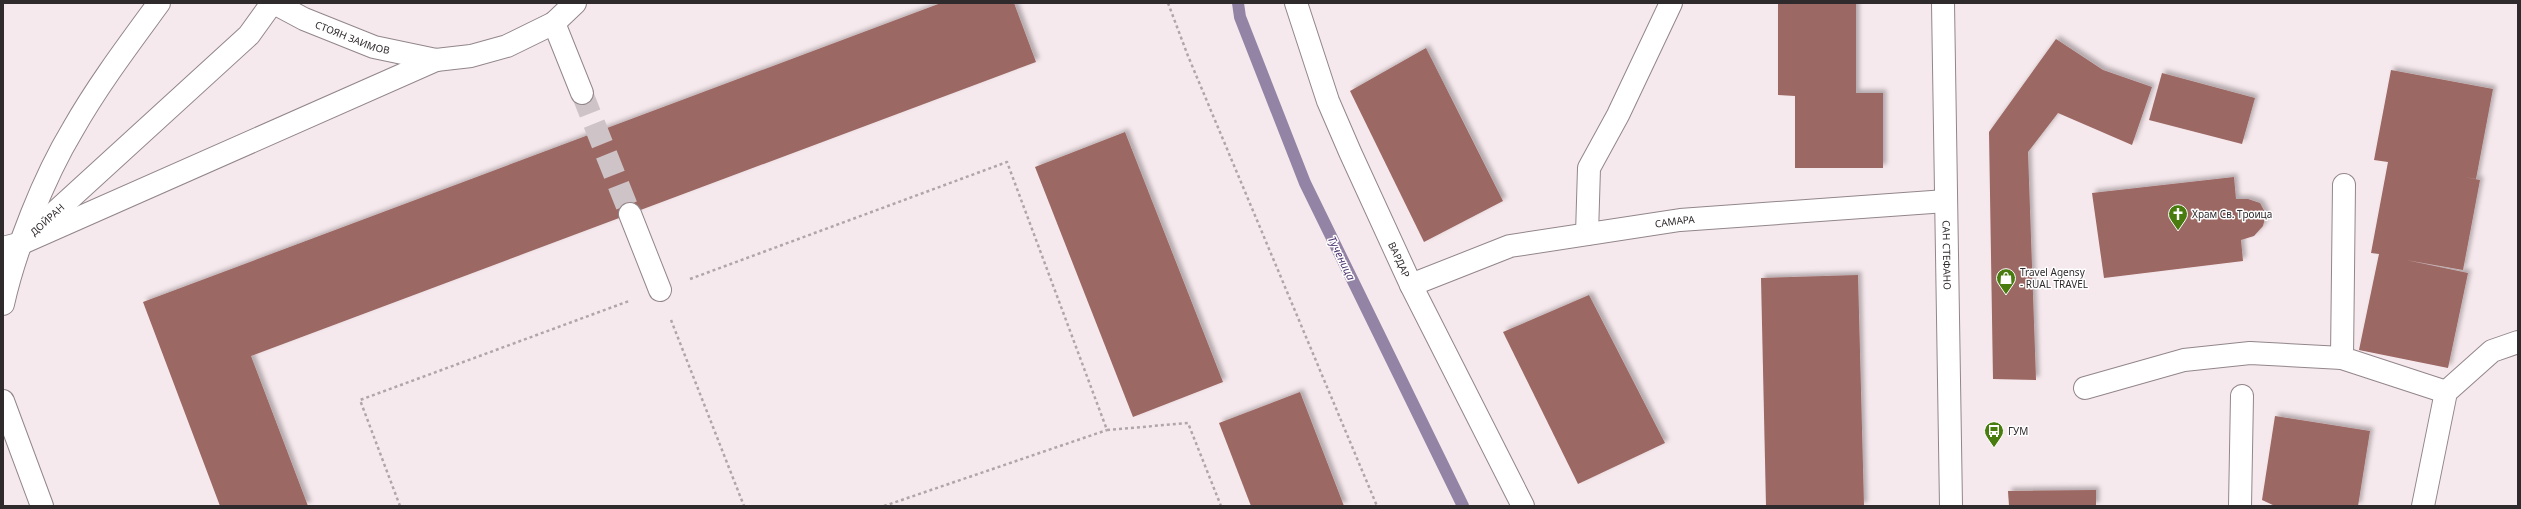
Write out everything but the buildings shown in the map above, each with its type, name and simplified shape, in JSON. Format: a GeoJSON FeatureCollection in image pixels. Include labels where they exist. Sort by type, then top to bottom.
{"type":"FeatureCollection","features":[{"type":"Feature","properties":{"kind":"street","name":"ДОЙРАН"},"geometry":{"type":"LineString","coordinates":[[12,245],[73,128],[159,3]]}},
{"type":"Feature","properties":{"kind":"street","name":"ДОЙРАН"},"geometry":{"type":"LineString","coordinates":[[12,245],[47,217],[249,34],[273,3]]}},
{"type":"Feature","properties":{"kind":"street","name":"СТОЯН ЗАИМОВ"},"geometry":{"type":"LineString","coordinates":[[273,3],[304,19],[374,47],[436,60]]}},
{"type":"Feature","properties":{"kind":"street"},"geometry":{"type":"LineString","coordinates":[[3,304],[12,245],[436,60],[471,56],[507,46],[554,23],[575,3]]}},
{"type":"Feature","properties":{"kind":"street","name":"ВАРДАР"},"geometry":{"type":"LineString","coordinates":[[1296,3],[1328,101],[1411,285],[1524,506]]}},
{"type":"Feature","properties":{"kind":"street"},"geometry":{"type":"LineString","coordinates":[[1587,234],[1589,168],[1618,115],[1671,3]]}},
{"type":"Feature","properties":{"kind":"street","name":"САН СТЕФАНО"},"geometry":{"type":"LineString","coordinates":[[1943,3],[1951,506]]}},
{"type":"Feature","properties":{"kind":"street"},"geometry":{"type":"LineString","coordinates":[[554,23],[582,93]]}},
{"type":"Feature","properties":{"kind":"street"},"geometry":{"type":"LineString","coordinates":[[2342,358],[2344,185]]}},
{"type":"Feature","properties":{"kind":"street","name":"САМАРА"},"geometry":{"type":"LineString","coordinates":[[1411,285],[1510,246],[1680,220],[1946,201]]}},
{"type":"Feature","properties":{"kind":"street"},"geometry":{"type":"LineString","coordinates":[[630,214],[660,290]]}},
{"type":"Feature","properties":{"kind":"street"},"geometry":{"type":"LineString","coordinates":[[2423,506],[2446,392],[2492,351],[2518,342]]}},
{"type":"Feature","properties":{"kind":"street"},"geometry":{"type":"LineString","coordinates":[[2085,388],[2184,360],[2250,353],[2342,358],[2446,392]]}},
{"type":"Feature","properties":{"kind":"street"},"geometry":{"type":"LineString","coordinates":[[2240,506],[2242,396]]}},
{"type":"Feature","properties":{"kind":"street"},"geometry":{"type":"LineString","coordinates":[[3,400],[42,506]]}},
{"type":"Feature","properties":{"kind":"path"},"geometry":{"type":"LineString","coordinates":[[1168,3],[1188,56],[1377,506]]}},
{"type":"Feature","properties":{"kind":"path"},"geometry":{"type":"LineString","coordinates":[[400,506],[360,400],[1008,162],[1107,430]]}},
{"type":"Feature","properties":{"kind":"path"},"geometry":{"type":"LineString","coordinates":[[660,290],[744,506]]}},
{"type":"Feature","properties":{"kind":"path"},"geometry":{"type":"LineString","coordinates":[[884,506],[1107,430],[1188,423],[1221,506]]}},
{"type":"Feature","properties":{"kind":"waterway","name":"Тученица"},"geometry":{"type":"LineString","coordinates":[[1238,3],[1240,17],[1305,183],[1463,506]]}},
{"type":"Feature","properties":{"kind":"tunnel"},"geometry":{"type":"LineString","coordinates":[[582,93],[630,214]]}},
{"type":"Feature","properties":{"kind":"place","name":"Храм Св. Троица"},"geometry":{"type":"Point","coordinates":[2178,231]}},
{"type":"Feature","properties":{"kind":"place","name":"Travel Agensy - RUAL TRAVEL"},"geometry":{"type":"Point","coordinates":[2006,295]}},
{"type":"Feature","properties":{"kind":"place","name":"ГУМ"},"geometry":{"type":"Point","coordinates":[1994,448]}}]}
